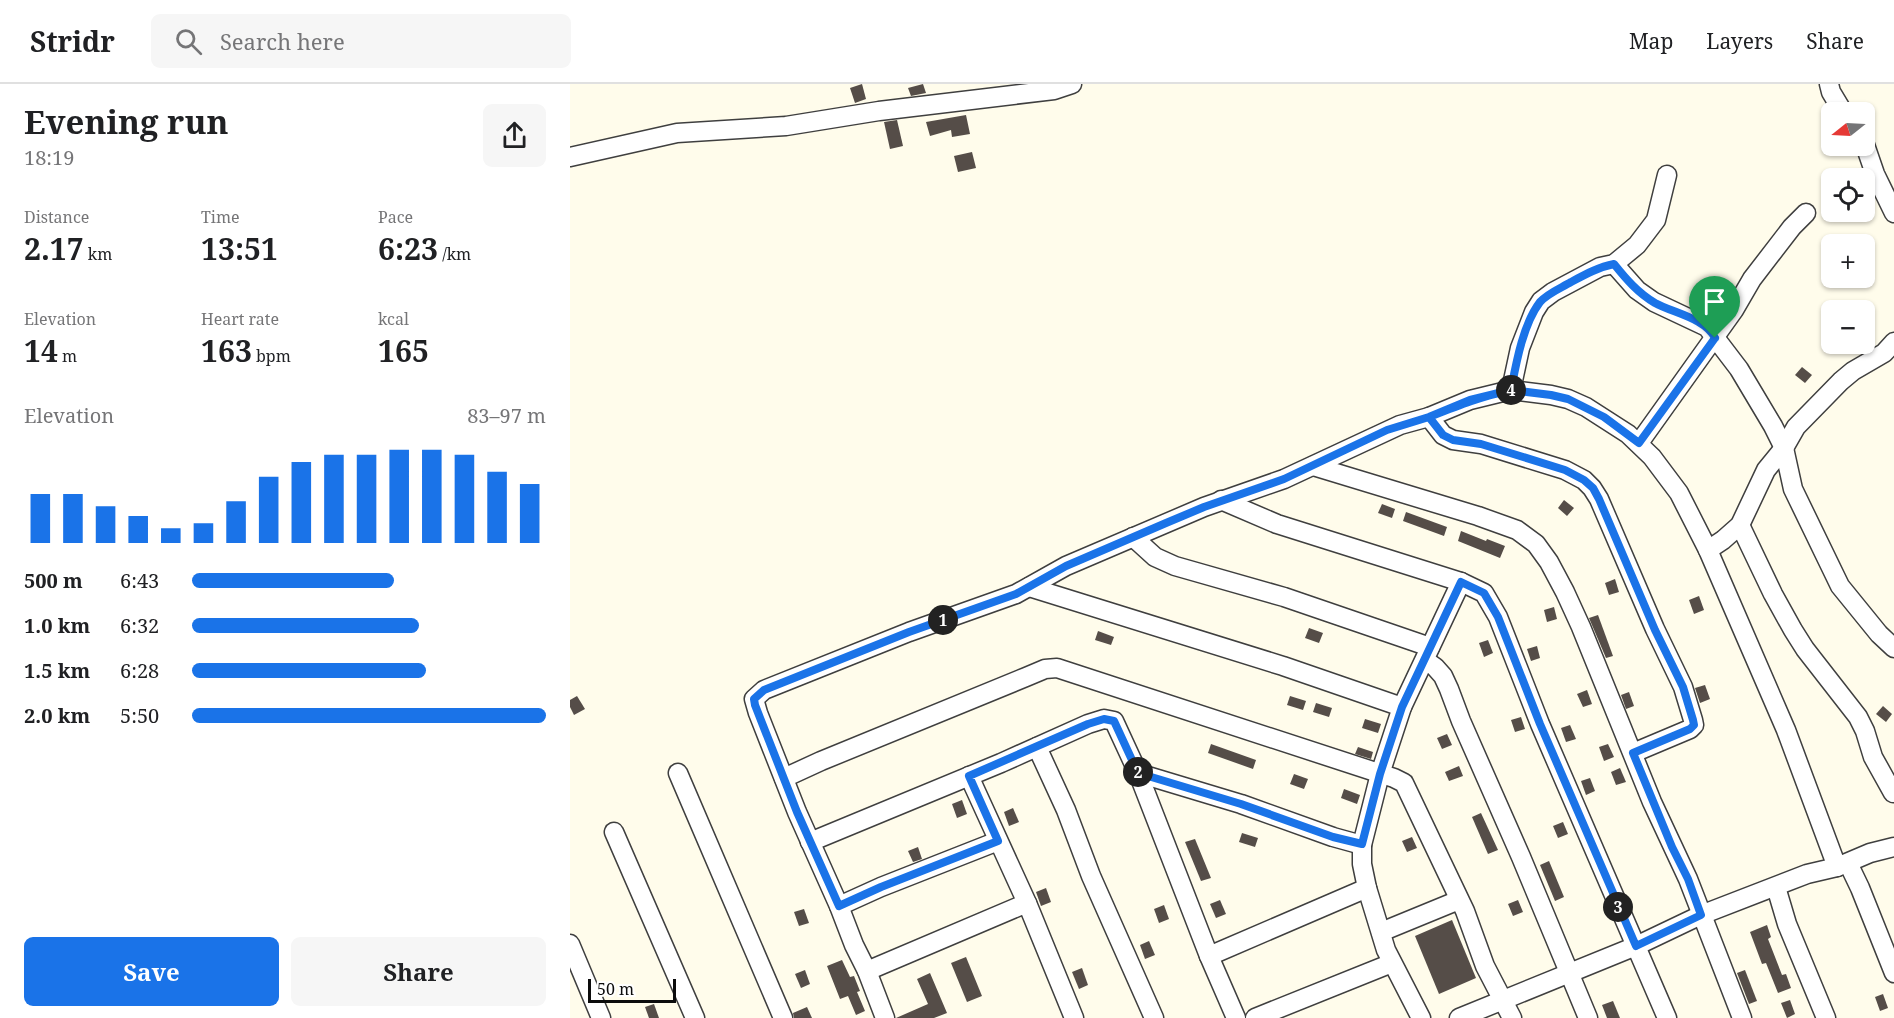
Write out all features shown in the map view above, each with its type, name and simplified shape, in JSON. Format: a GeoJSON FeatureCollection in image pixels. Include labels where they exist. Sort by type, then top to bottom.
{"type":"FeatureCollection","features":[{"type":"Feature","properties":{"kind":"street"},"geometry":{"type":"LineString","coordinates":[[570,157],[659,136],[691,131],[786,126],[879,111],[966,93],[1054,90],[1072,84]]}},
{"type":"Feature","properties":{"kind":"street"},"geometry":{"type":"LineString","coordinates":[[1828,84],[1838,102]]}},
{"type":"Feature","properties":{"kind":"street"},"geometry":{"type":"LineString","coordinates":[[1869,156],[1894,213]]}},
{"type":"Feature","properties":{"kind":"street"},"geometry":{"type":"LineString","coordinates":[[1511,390],[1520,348],[1534,312],[1541,301],[1553,292],[1600,267],[1614,264],[1637,244],[1656,220],[1667,176]]}},
{"type":"Feature","properties":{"kind":"street"},"geometry":{"type":"LineString","coordinates":[[1639,443],[1715,338],[1752,279],[1792,227],[1806,213]]}},
{"type":"Feature","properties":{"kind":"street"},"geometry":{"type":"LineString","coordinates":[[1614,264],[1636,290],[1654,302],[1707,327],[1739,369],[1784,448],[1793,489],[1839,586],[1879,634],[1894,648]]}},
{"type":"Feature","properties":{"kind":"street"},"geometry":{"type":"LineString","coordinates":[[1708,550],[1740,525],[1766,471],[1784,448],[1796,427],[1841,381],[1859,367],[1884,353],[1894,342]]}},
{"type":"Feature","properties":{"kind":"street"},"geometry":{"type":"LineString","coordinates":[[885,1018],[755,705],[754,699],[757,694],[835,660],[1007,597],[1066,566],[1221,500],[1284,479],[1387,430],[1429,417],[1470,400],[1511,390],[1568,399],[1604,417],[1639,443],[1679,493],[1708,550],[1843,865],[1860,888],[1894,973]]}},
{"type":"Feature","properties":{"kind":"street"},"geometry":{"type":"LineString","coordinates":[[1429,417],[1443,435],[1453,440],[1481,444],[1565,470],[1584,480],[1593,488],[1655,630],[1683,687],[1694,725],[1690,729],[1633,753]]}},
{"type":"Feature","properties":{"kind":"street"},"geometry":{"type":"LineString","coordinates":[[1314,465],[1478,516],[1517,530],[1536,544],[1565,591],[1668,838],[1688,879],[1742,1018]]}},
{"type":"Feature","properties":{"kind":"street"},"geometry":{"type":"LineString","coordinates":[[1221,500],[1277,525],[1461,582],[1484,593],[1498,617],[1540,724],[1667,1018]]}},
{"type":"Feature","properties":{"kind":"street"},"geometry":{"type":"LineString","coordinates":[[1740,525],[1788,622],[1805,649],[1858,717],[1873,757],[1894,793]]}},
{"type":"Feature","properties":{"kind":"street"},"geometry":{"type":"LineString","coordinates":[[1133,537],[1155,557],[1175,566],[1284,597],[1427,654],[1449,689],[1588,1018]]}},
{"type":"Feature","properties":{"kind":"street"},"geometry":{"type":"LineString","coordinates":[[1421,1018],[1392,963],[1381,932],[1362,864],[1362,844],[1380,774],[1402,707],[1461,582]]}},
{"type":"Feature","properties":{"kind":"street"},"geometry":{"type":"LineString","coordinates":[[1029,587],[1283,666],[1402,707]]}},
{"type":"Feature","properties":{"kind":"street"},"geometry":{"type":"LineString","coordinates":[[784,778],[1026,676],[1045,669],[1057,668],[1317,752],[1404,783],[1465,911],[1485,966],[1512,1018]]}},
{"type":"Feature","properties":{"kind":"street"},"geometry":{"type":"LineString","coordinates":[[810,842],[1088,724],[1104,719],[1114,721],[1138,773],[1209,956],[1236,1018]]}},
{"type":"Feature","properties":{"kind":"street"},"geometry":{"type":"LineString","coordinates":[[1037,747],[1154,1018]]}},
{"type":"Feature","properties":{"kind":"street"},"geometry":{"type":"LineString","coordinates":[[678,773],[783,1018]]}},
{"type":"Feature","properties":{"kind":"street"},"geometry":{"type":"LineString","coordinates":[[1138,773],[1241,804],[1333,837],[1362,844]]}},
{"type":"Feature","properties":{"kind":"street"},"geometry":{"type":"LineString","coordinates":[[969,776],[1074,1018]]}},
{"type":"Feature","properties":{"kind":"street"},"geometry":{"type":"LineString","coordinates":[[614,832],[695,1018]]}},
{"type":"Feature","properties":{"kind":"street"},"geometry":{"type":"LineString","coordinates":[[839,906],[998,841]]}},
{"type":"Feature","properties":{"kind":"street"},"geometry":{"type":"LineString","coordinates":[[1459,1018],[1636,946],[1701,915],[1807,874],[1843,865],[1870,853],[1894,847]]}},
{"type":"Feature","properties":{"kind":"street"},"geometry":{"type":"LineString","coordinates":[[1776,887],[1787,924],[1826,1018]]}},
{"type":"Feature","properties":{"kind":"street"},"geometry":{"type":"LineString","coordinates":[[1209,956],[1368,888]]}},
{"type":"Feature","properties":{"kind":"street"},"geometry":{"type":"LineString","coordinates":[[1381,932],[1459,900]]}},
{"type":"Feature","properties":{"kind":"street"},"geometry":{"type":"LineString","coordinates":[[867,971],[1026,903]]}},
{"type":"Feature","properties":{"kind":"street"},"geometry":{"type":"LineString","coordinates":[[570,944],[601,1018]]}},
{"type":"Feature","properties":{"kind":"street"},"geometry":{"type":"LineString","coordinates":[[1255,1018],[1292,1011],[1392,963]]}},
{"type":"Feature","properties":{"kind":"building"},"geometry":{"type":"Polygon","coordinates":[[[862,84],[866,99],[855,103],[850,88],[862,84]]]}},
{"type":"Feature","properties":{"kind":"building"},"geometry":{"type":"Polygon","coordinates":[[[923,84],[926,93],[911,96],[908,88],[923,84]]]}},
{"type":"Feature","properties":{"kind":"building"},"geometry":{"type":"Polygon","coordinates":[[[966,115],[970,134],[952,137],[951,130],[930,136],[926,122],[966,115]]]}},
{"type":"Feature","properties":{"kind":"building"},"geometry":{"type":"Polygon","coordinates":[[[897,120],[903,146],[890,149],[884,122],[897,120]]]}},
{"type":"Feature","properties":{"kind":"building"},"geometry":{"type":"Polygon","coordinates":[[[972,152],[976,168],[958,172],[954,156],[972,152]]]}},
{"type":"Feature","properties":{"kind":"building"},"geometry":{"type":"Polygon","coordinates":[[[1802,367],[1812,375],[1805,383],[1795,375],[1802,367]]]}},
{"type":"Feature","properties":{"kind":"building"},"geometry":{"type":"Polygon","coordinates":[[[1564,500],[1574,508],[1567,516],[1558,508],[1564,500]]]}},
{"type":"Feature","properties":{"kind":"building"},"geometry":{"type":"Polygon","coordinates":[[[1382,504],[1395,509],[1392,518],[1378,513],[1382,504]]]}},
{"type":"Feature","properties":{"kind":"building"},"geometry":{"type":"Polygon","coordinates":[[[1406,512],[1447,527],[1444,536],[1403,521],[1406,512]]]}},
{"type":"Feature","properties":{"kind":"building"},"geometry":{"type":"Polygon","coordinates":[[[1461,531],[1505,546],[1500,558],[1458,541],[1461,531]]]}},
{"type":"Feature","properties":{"kind":"building"},"geometry":{"type":"Polygon","coordinates":[[[1615,579],[1619,592],[1609,595],[1605,583],[1615,579]]]}},
{"type":"Feature","properties":{"kind":"building"},"geometry":{"type":"Polygon","coordinates":[[[1699,596],[1704,610],[1694,614],[1689,600],[1699,596]]]}},
{"type":"Feature","properties":{"kind":"building"},"geometry":{"type":"Polygon","coordinates":[[[1554,607],[1557,619],[1547,622],[1544,610],[1554,607]]]}},
{"type":"Feature","properties":{"kind":"building"},"geometry":{"type":"Polygon","coordinates":[[[1598,615],[1613,656],[1606,658],[1589,618],[1598,615]]]}},
{"type":"Feature","properties":{"kind":"building"},"geometry":{"type":"Polygon","coordinates":[[[1309,628],[1323,633],[1319,643],[1305,638],[1309,628]]]}},
{"type":"Feature","properties":{"kind":"building"},"geometry":{"type":"Polygon","coordinates":[[[1098,631],[1114,637],[1111,645],[1095,640],[1098,631]]]}},
{"type":"Feature","properties":{"kind":"building"},"geometry":{"type":"Polygon","coordinates":[[[1488,640],[1493,653],[1484,657],[1479,643],[1488,640]]]}},
{"type":"Feature","properties":{"kind":"building"},"geometry":{"type":"Polygon","coordinates":[[[1537,646],[1540,658],[1531,661],[1527,649],[1537,646]]]}},
{"type":"Feature","properties":{"kind":"building"},"geometry":{"type":"Polygon","coordinates":[[[1705,685],[1710,699],[1700,703],[1695,688],[1705,685]]]}},
{"type":"Feature","properties":{"kind":"building"},"geometry":{"type":"Polygon","coordinates":[[[1587,690],[1592,704],[1583,707],[1577,694],[1587,690]]]}},
{"type":"Feature","properties":{"kind":"building"},"geometry":{"type":"Polygon","coordinates":[[[1629,692],[1634,706],[1626,709],[1621,695],[1629,692]]]}},
{"type":"Feature","properties":{"kind":"building"},"geometry":{"type":"Polygon","coordinates":[[[577,696],[585,709],[574,715],[570,707],[570,700],[577,696]]]}},
{"type":"Feature","properties":{"kind":"building"},"geometry":{"type":"Polygon","coordinates":[[[1290,696],[1306,701],[1303,710],[1287,705],[1290,696]]]}},
{"type":"Feature","properties":{"kind":"building"},"geometry":{"type":"Polygon","coordinates":[[[1316,703],[1332,708],[1329,717],[1313,712],[1316,703]]]}},
{"type":"Feature","properties":{"kind":"building"},"geometry":{"type":"Polygon","coordinates":[[[1883,706],[1892,714],[1886,722],[1876,714],[1883,706]]]}},
{"type":"Feature","properties":{"kind":"building"},"geometry":{"type":"Polygon","coordinates":[[[1521,717],[1525,729],[1515,732],[1511,720],[1521,717]]]}},
{"type":"Feature","properties":{"kind":"building"},"geometry":{"type":"Polygon","coordinates":[[[1365,719],[1381,724],[1378,733],[1362,728],[1365,719]]]}},
{"type":"Feature","properties":{"kind":"building"},"geometry":{"type":"Polygon","coordinates":[[[1570,725],[1576,739],[1566,742],[1561,728],[1570,725]]]}},
{"type":"Feature","properties":{"kind":"building"},"geometry":{"type":"Polygon","coordinates":[[[1447,734],[1452,745],[1442,749],[1437,738],[1447,734]]]}},
{"type":"Feature","properties":{"kind":"building"},"geometry":{"type":"Polygon","coordinates":[[[1211,744],[1256,760],[1253,769],[1208,753],[1211,744]]]}},
{"type":"Feature","properties":{"kind":"building"},"geometry":{"type":"Polygon","coordinates":[[[1608,744],[1614,757],[1604,761],[1599,747],[1608,744]]]}},
{"type":"Feature","properties":{"kind":"building"},"geometry":{"type":"Polygon","coordinates":[[[1358,747],[1373,752],[1371,759],[1355,754],[1358,747]]]}},
{"type":"Feature","properties":{"kind":"building"},"geometry":{"type":"Polygon","coordinates":[[[1459,766],[1463,776],[1449,781],[1445,772],[1459,766]]]}},
{"type":"Feature","properties":{"kind":"building"},"geometry":{"type":"Polygon","coordinates":[[[1620,768],[1626,782],[1616,785],[1611,772],[1620,768]]]}},
{"type":"Feature","properties":{"kind":"building"},"geometry":{"type":"Polygon","coordinates":[[[1294,774],[1308,779],[1304,789],[1290,784],[1294,774]]]}},
{"type":"Feature","properties":{"kind":"building"},"geometry":{"type":"Polygon","coordinates":[[[1590,778],[1595,791],[1586,795],[1581,781],[1590,778]]]}},
{"type":"Feature","properties":{"kind":"building"},"geometry":{"type":"Polygon","coordinates":[[[1344,789],[1360,795],[1357,804],[1341,798],[1344,789]]]}},
{"type":"Feature","properties":{"kind":"building"},"geometry":{"type":"Polygon","coordinates":[[[962,800],[967,814],[957,818],[952,804],[962,800]]]}},
{"type":"Feature","properties":{"kind":"building"},"geometry":{"type":"Polygon","coordinates":[[[1013,808],[1019,822],[1009,826],[1004,812],[1013,808]]]}},
{"type":"Feature","properties":{"kind":"building"},"geometry":{"type":"Polygon","coordinates":[[[1481,813],[1498,850],[1488,854],[1472,817],[1481,813]]]}},
{"type":"Feature","properties":{"kind":"building"},"geometry":{"type":"Polygon","coordinates":[[[1563,822],[1568,834],[1558,838],[1553,826],[1563,822]]]}},
{"type":"Feature","properties":{"kind":"building"},"geometry":{"type":"Polygon","coordinates":[[[1242,833],[1258,838],[1255,847],[1239,842],[1242,833]]]}},
{"type":"Feature","properties":{"kind":"building"},"geometry":{"type":"Polygon","coordinates":[[[1412,837],[1417,848],[1407,852],[1402,841],[1412,837]]]}},
{"type":"Feature","properties":{"kind":"building"},"geometry":{"type":"Polygon","coordinates":[[[1195,839],[1211,878],[1201,881],[1185,842],[1195,839]]]}},
{"type":"Feature","properties":{"kind":"building"},"geometry":{"type":"Polygon","coordinates":[[[918,847],[922,859],[913,862],[908,851],[918,847]]]}},
{"type":"Feature","properties":{"kind":"building"},"geometry":{"type":"Polygon","coordinates":[[[1549,861],[1564,897],[1555,901],[1540,865],[1549,861]]]}},
{"type":"Feature","properties":{"kind":"building"},"geometry":{"type":"Polygon","coordinates":[[[1046,888],[1051,902],[1041,906],[1036,892],[1046,888]]]}},
{"type":"Feature","properties":{"kind":"building"},"geometry":{"type":"Polygon","coordinates":[[[1220,900],[1226,914],[1216,918],[1210,904],[1220,900]]]}},
{"type":"Feature","properties":{"kind":"building"},"geometry":{"type":"Polygon","coordinates":[[[1518,900],[1523,912],[1513,916],[1508,904],[1518,900]]]}},
{"type":"Feature","properties":{"kind":"building"},"geometry":{"type":"Polygon","coordinates":[[[1164,905],[1169,919],[1159,923],[1154,909],[1164,905]]]}},
{"type":"Feature","properties":{"kind":"building"},"geometry":{"type":"Polygon","coordinates":[[[804,909],[809,923],[799,926],[794,912],[804,909]]]}},
{"type":"Feature","properties":{"kind":"building"},"geometry":{"type":"Polygon","coordinates":[[[1452,920],[1476,978],[1439,994],[1415,936],[1452,920]]]}},
{"type":"Feature","properties":{"kind":"building"},"geometry":{"type":"Polygon","coordinates":[[[1767,925],[1771,937],[1768,939],[1782,975],[1786,974],[1791,988],[1778,993],[1766,963],[1762,964],[1750,932],[1767,925]]]}},
{"type":"Feature","properties":{"kind":"building"},"geometry":{"type":"Polygon","coordinates":[[[1149,941],[1155,955],[1145,959],[1140,945],[1149,941]]]}},
{"type":"Feature","properties":{"kind":"building"},"geometry":{"type":"Polygon","coordinates":[[[966,957],[982,996],[967,1002],[951,963],[966,957]]]}},
{"type":"Feature","properties":{"kind":"building"},"geometry":{"type":"Polygon","coordinates":[[[842,960],[850,977],[854,976],[860,991],[857,992],[865,1011],[856,1015],[848,996],[840,999],[827,966],[842,960]]]}},
{"type":"Feature","properties":{"kind":"building"},"geometry":{"type":"Polygon","coordinates":[[[1082,968],[1088,985],[1079,989],[1072,972],[1082,968]]]}},
{"type":"Feature","properties":{"kind":"building"},"geometry":{"type":"Polygon","coordinates":[[[805,970],[810,984],[801,988],[795,974],[805,970]]]}},
{"type":"Feature","properties":{"kind":"building"},"geometry":{"type":"Polygon","coordinates":[[[1745,970],[1757,1001],[1749,1004],[1737,973],[1745,970]]]}},
{"type":"Feature","properties":{"kind":"building"},"geometry":{"type":"Polygon","coordinates":[[[930,973],[947,1013],[934,1018],[896,1018],[928,1004],[917,979],[930,973]]]}},
{"type":"Feature","properties":{"kind":"building"},"geometry":{"type":"Polygon","coordinates":[[[1883,994],[1888,1008],[1880,1011],[1875,997],[1883,994]]]}},
{"type":"Feature","properties":{"kind":"building"},"geometry":{"type":"Polygon","coordinates":[[[1790,1000],[1795,1014],[1787,1018],[1781,1003],[1790,1000]]]}},
{"type":"Feature","properties":{"kind":"building"},"geometry":{"type":"Polygon","coordinates":[[[1613,1001],[1620,1018],[1607,1018],[1602,1005],[1613,1001]]]}},
{"type":"Feature","properties":{"kind":"building"},"geometry":{"type":"Polygon","coordinates":[[[654,1004],[659,1018],[649,1018],[645,1007],[654,1004]]]}},
{"type":"Feature","properties":{"kind":"building"},"geometry":{"type":"Polygon","coordinates":[[[807,1007],[812,1018],[794,1018],[793,1013],[807,1007]]]}},
{"type":"Feature","properties":{"kind":"route"},"geometry":{"type":"LineString","coordinates":[[1715,338],[1639,443],[1604,417],[1568,399],[1511,390],[1470,400],[1429,417],[1387,430],[1284,479],[1166,523],[1066,566],[1016,594],[835,660],[757,694],[754,699],[755,705],[797,812],[839,906],[998,841],[969,776],[1104,719],[1114,721],[1138,773],[1241,804],[1333,837],[1362,844],[1380,774],[1402,707],[1461,582],[1484,593],[1492,604],[1600,867],[1636,946],[1701,915],[1688,879],[1652,802],[1633,753],[1690,729],[1694,725],[1693,720],[1683,687],[1655,630],[1609,520],[1593,488],[1584,480],[1565,470],[1540,461],[1481,444],[1453,440],[1443,435],[1429,417],[1447,410],[1470,400],[1490,395],[1511,390],[1520,348],[1534,312],[1541,301],[1553,292],[1600,267],[1614,264],[1636,290],[1654,302],[1707,327],[1715,338]]}}]}
